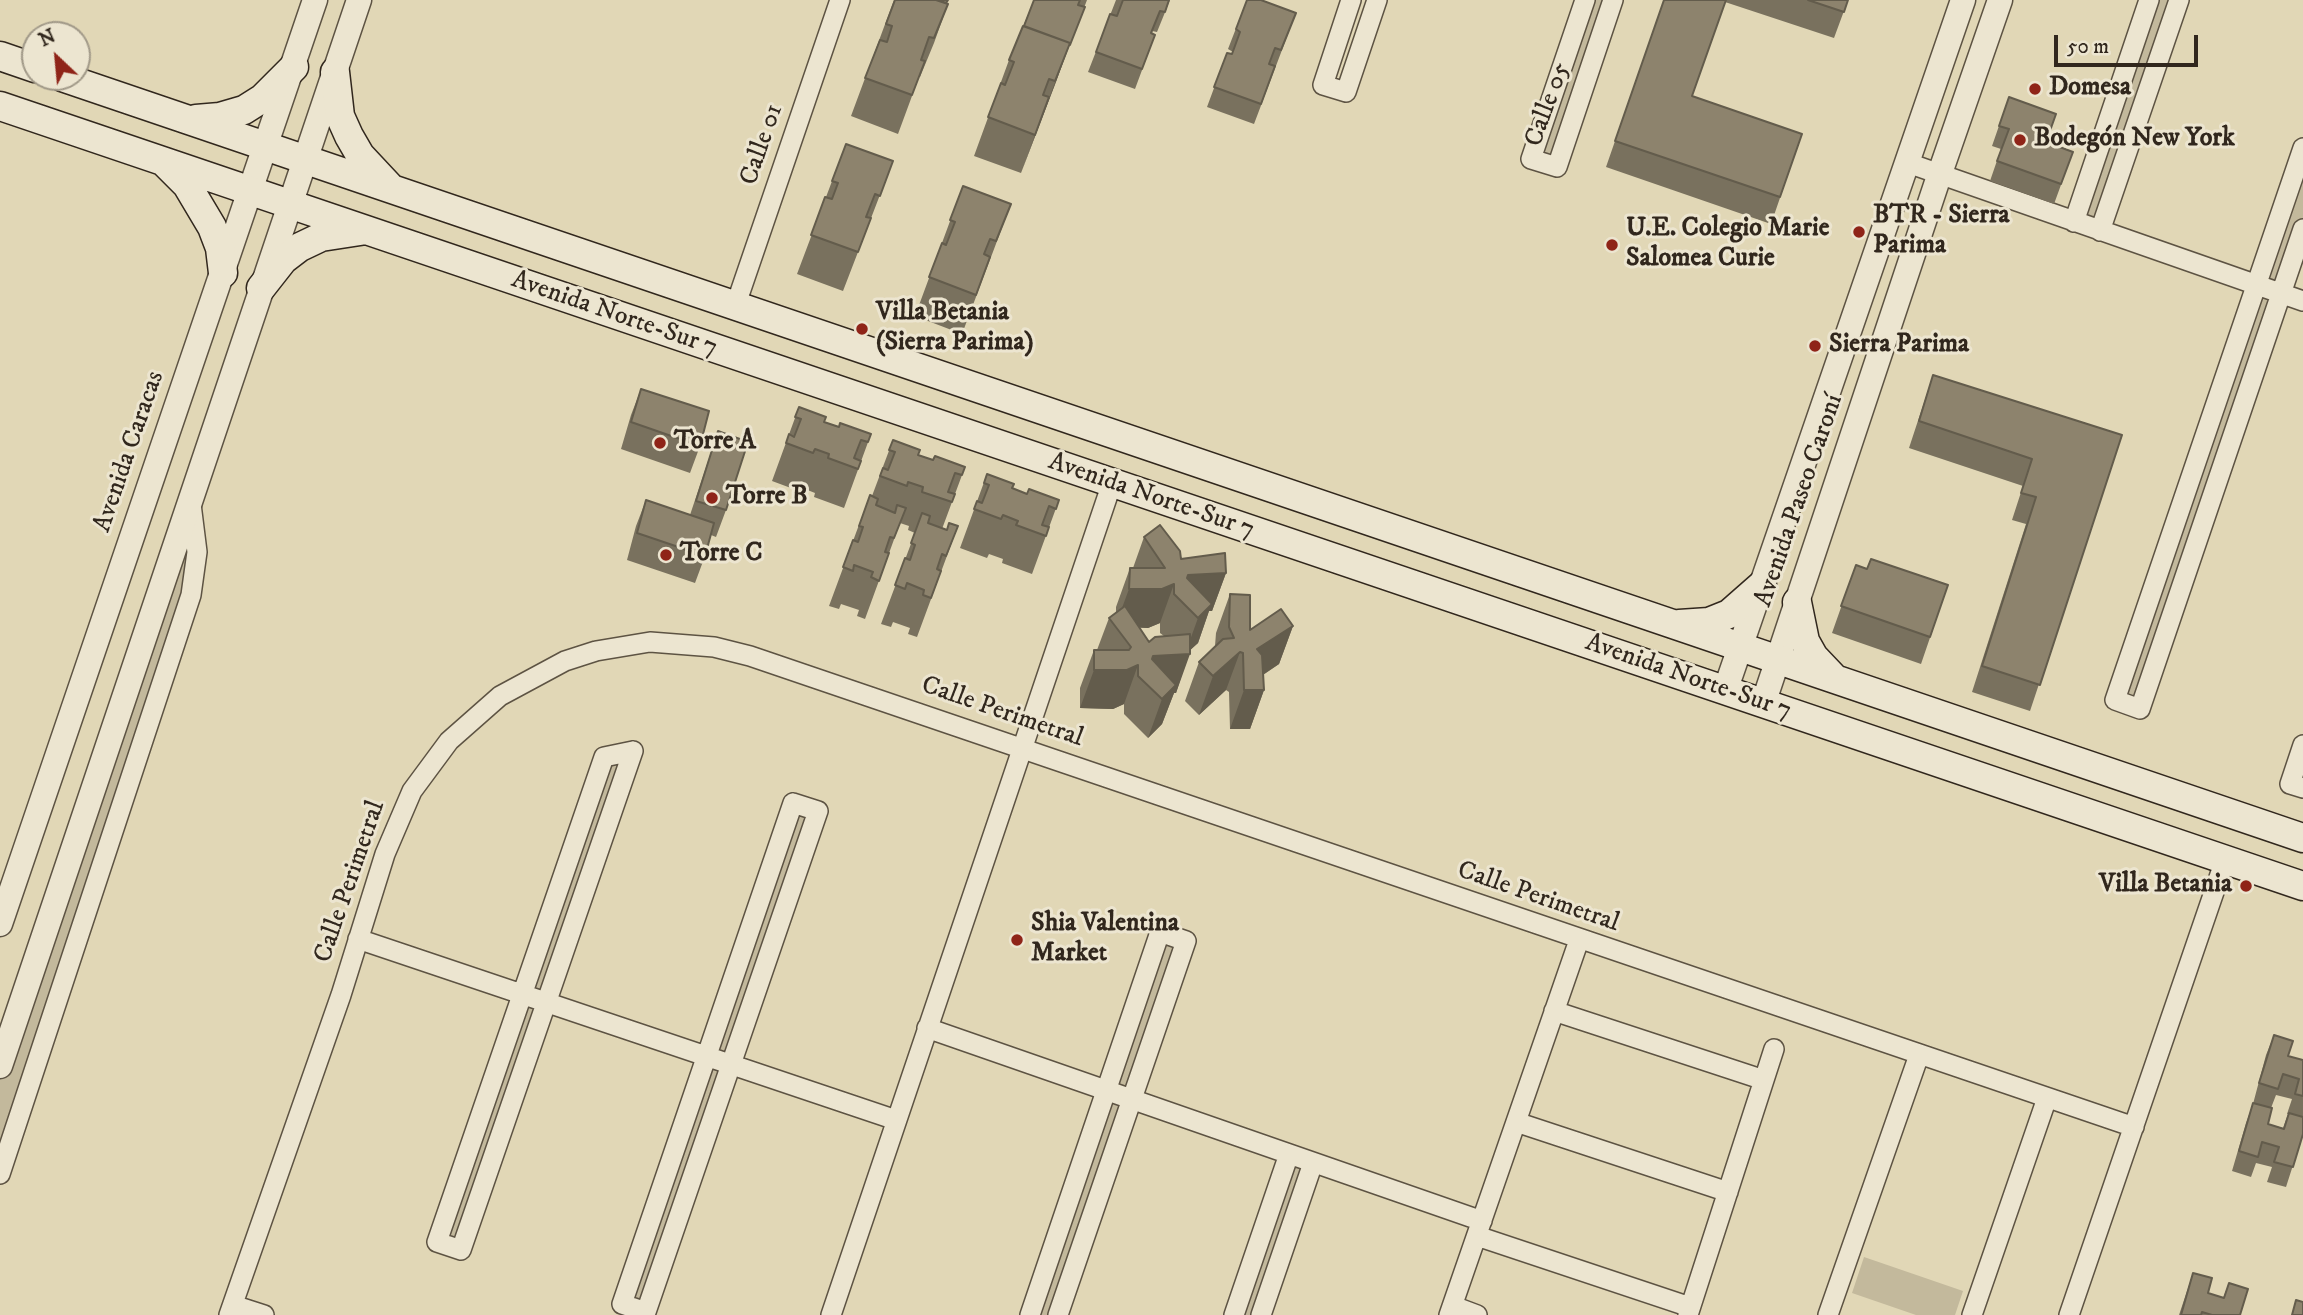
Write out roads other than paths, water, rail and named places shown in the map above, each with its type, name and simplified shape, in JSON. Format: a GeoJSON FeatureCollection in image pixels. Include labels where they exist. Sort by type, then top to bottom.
{"type":"FeatureCollection","features":[{"type":"Feature","properties":{"kind":"main road"},"geometry":{"type":"LineString","coordinates":[[0,56],[21,63]]}},
{"type":"Feature","properties":{"kind":"main road"},"geometry":{"type":"LineString","coordinates":[[187,120],[220,117],[244,110],[262,98],[294,67]]}},
{"type":"Feature","properties":{"kind":"main road"},"geometry":{"type":"LineString","coordinates":[[335,72],[340,116],[349,136],[373,172],[393,190]]}},
{"type":"Feature","properties":{"kind":"main road","name":"Avenida Norte-Sur 7"},"geometry":{"type":"LineString","coordinates":[[91,87],[2303,838]]}},
{"type":"Feature","properties":{"kind":"main road","name":"Avenida Norte-Sur 7"},"geometry":{"type":"LineString","coordinates":[[0,106],[2303,886]]}},
{"type":"Feature","properties":{"kind":"main road"},"geometry":{"type":"LineString","coordinates":[[164,162],[187,185],[212,227],[220,248],[223,273]]}},
{"type":"Feature","properties":{"kind":"main road"},"geometry":{"type":"LineString","coordinates":[[261,288],[283,260],[300,247],[321,237],[369,231]]}},
{"type":"Feature","properties":{"kind":"main road"},"geometry":{"type":"LineString","coordinates":[[1671,624],[1709,622],[1729,614],[1762,585]]}},
{"type":"Feature","properties":{"kind":"main road"},"geometry":{"type":"LineString","coordinates":[[1797,602],[1809,649],[1835,679]]}},
{"type":"Feature","properties":{"kind":"street","name":"Avenida Caracas"},"geometry":{"type":"LineString","coordinates":[[0,924],[252,192],[315,0]]}},
{"type":"Feature","properties":{"kind":"street"},"geometry":{"type":"LineString","coordinates":[[0,1066],[359,0]]}},
{"type":"Feature","properties":{"kind":"street","name":"Calle 01"},"geometry":{"type":"LineString","coordinates":[[735,306],[840,0]]}},
{"type":"Feature","properties":{"kind":"street"},"geometry":{"type":"LineString","coordinates":[[1351,0],[1324,85],[1346,92],[1377,0]]}},
{"type":"Feature","properties":{"kind":"street","name":"Calle 05"},"geometry":{"type":"LineString","coordinates":[[1585,0],[1531,159],[1557,167],[1613,0]]}},
{"type":"Feature","properties":{"kind":"street","name":"Avenida Paseo Caroní"},"geometry":{"type":"LineString","coordinates":[[1726,691],[1963,0]]}},
{"type":"Feature","properties":{"kind":"street","name":"Avenida Paseo Caroní"},"geometry":{"type":"LineString","coordinates":[[1763,704],[1938,176],[2000,0]]}},
{"type":"Feature","properties":{"kind":"street"},"geometry":{"type":"LineString","coordinates":[[2074,222],[2149,0]]}},
{"type":"Feature","properties":{"kind":"street"},"geometry":{"type":"LineString","coordinates":[[2100,231],[2179,0]]}},
{"type":"Feature","properties":{"kind":"street"},"geometry":{"type":"LineString","coordinates":[[2303,148],[2115,700],[2140,709],[2303,229]]}},
{"type":"Feature","properties":{"kind":"street"},"geometry":{"type":"LineString","coordinates":[[1908,163],[1938,176],[2303,301]]}},
{"type":"Feature","properties":{"kind":"street"},"geometry":{"type":"LineString","coordinates":[[831,1315],[1112,484]]}},
{"type":"Feature","properties":{"kind":"street"},"geometry":{"type":"LineString","coordinates":[[0,1174],[191,595],[197,552],[190,500]]}},
{"type":"Feature","properties":{"kind":"street","name":"Calle Perimetral"},"geometry":{"type":"LineString","coordinates":[[231,1310],[398,817],[429,765],[449,741],[500,696],[565,661],[596,651],[650,642],[714,647],[1023,747],[1579,940],[2134,1127]]}},
{"type":"Feature","properties":{"kind":"street"},"geometry":{"type":"LineString","coordinates":[[2303,745],[2290,784],[2303,788]]}},
{"type":"Feature","properties":{"kind":"street"},"geometry":{"type":"LineString","coordinates":[[633,751],[461,1250],[436,1242],[521,994],[604,757],[633,751]]}},
{"type":"Feature","properties":{"kind":"street"},"geometry":{"type":"LineString","coordinates":[[793,803],[818,811],[646,1312],[622,1304],[706,1056],[793,803]]}},
{"type":"Feature","properties":{"kind":"street"},"geometry":{"type":"LineString","coordinates":[[2069,1315],[2225,860]]}},
{"type":"Feature","properties":{"kind":"street"},"geometry":{"type":"LineString","coordinates":[[1030,1315],[1160,932],[1186,941],[1058,1315]]}},
{"type":"Feature","properties":{"kind":"street"},"geometry":{"type":"LineString","coordinates":[[358,939],[896,1120]]}},
{"type":"Feature","properties":{"kind":"street"},"geometry":{"type":"LineString","coordinates":[[1477,1315],[1451,1311],[1579,940]]}},
{"type":"Feature","properties":{"kind":"street"},"geometry":{"type":"LineString","coordinates":[[1554,1011],[1764,1080]]}},
{"type":"Feature","properties":{"kind":"street"},"geometry":{"type":"LineString","coordinates":[[927,1028],[1289,1154],[1689,1311],[1774,1049]]}},
{"type":"Feature","properties":{"kind":"street"},"geometry":{"type":"LineString","coordinates":[[1828,1315],[1919,1055]]}},
{"type":"Feature","properties":{"kind":"street"},"geometry":{"type":"LineString","coordinates":[[1972,1315],[2047,1098]]}},
{"type":"Feature","properties":{"kind":"street"},"geometry":{"type":"LineString","coordinates":[[1516,1122],[1728,1192]]}},
{"type":"Feature","properties":{"kind":"street"},"geometry":{"type":"LineString","coordinates":[[1234,1315],[1289,1154]]}},
{"type":"Feature","properties":{"kind":"street"},"geometry":{"type":"LineString","coordinates":[[1261,1315],[1313,1163]]}},
{"type":"Feature","properties":{"kind":"street"},"geometry":{"type":"LineString","coordinates":[[231,1310],[264,1315]]}},
{"type":"Feature","properties":{"kind":"place","name":"Domesa"},"geometry":{"type":"Point","coordinates":[2035,89]}},
{"type":"Feature","properties":{"kind":"place","name":"Bodegón New York"},"geometry":{"type":"Point","coordinates":[2020,140]}},
{"type":"Feature","properties":{"kind":"place","name":"BTR - Sierra Parima"},"geometry":{"type":"Point","coordinates":[1859,232]}},
{"type":"Feature","properties":{"kind":"place","name":"U.E. Colegio Marie Salomea Curie"},"geometry":{"type":"Point","coordinates":[1612,245]}},
{"type":"Feature","properties":{"kind":"place","name":"Villa Betania (Sierra Parima)"},"geometry":{"type":"Point","coordinates":[862,329]}},
{"type":"Feature","properties":{"kind":"place","name":"Sierra Parima"},"geometry":{"type":"Point","coordinates":[1815,346]}},
{"type":"Feature","properties":{"kind":"place","name":"Torre A"},"geometry":{"type":"Point","coordinates":[660,443]}},
{"type":"Feature","properties":{"kind":"place","name":"Torre B"},"geometry":{"type":"Point","coordinates":[712,498]}},
{"type":"Feature","properties":{"kind":"place","name":"Torre C"},"geometry":{"type":"Point","coordinates":[666,555]}},
{"type":"Feature","properties":{"kind":"place","name":"Villa Betania"},"geometry":{"type":"Point","coordinates":[2246,886]}},
{"type":"Feature","properties":{"kind":"place","name":"Shia Valentina Market"},"geometry":{"type":"Point","coordinates":[1017,940]}}]}
